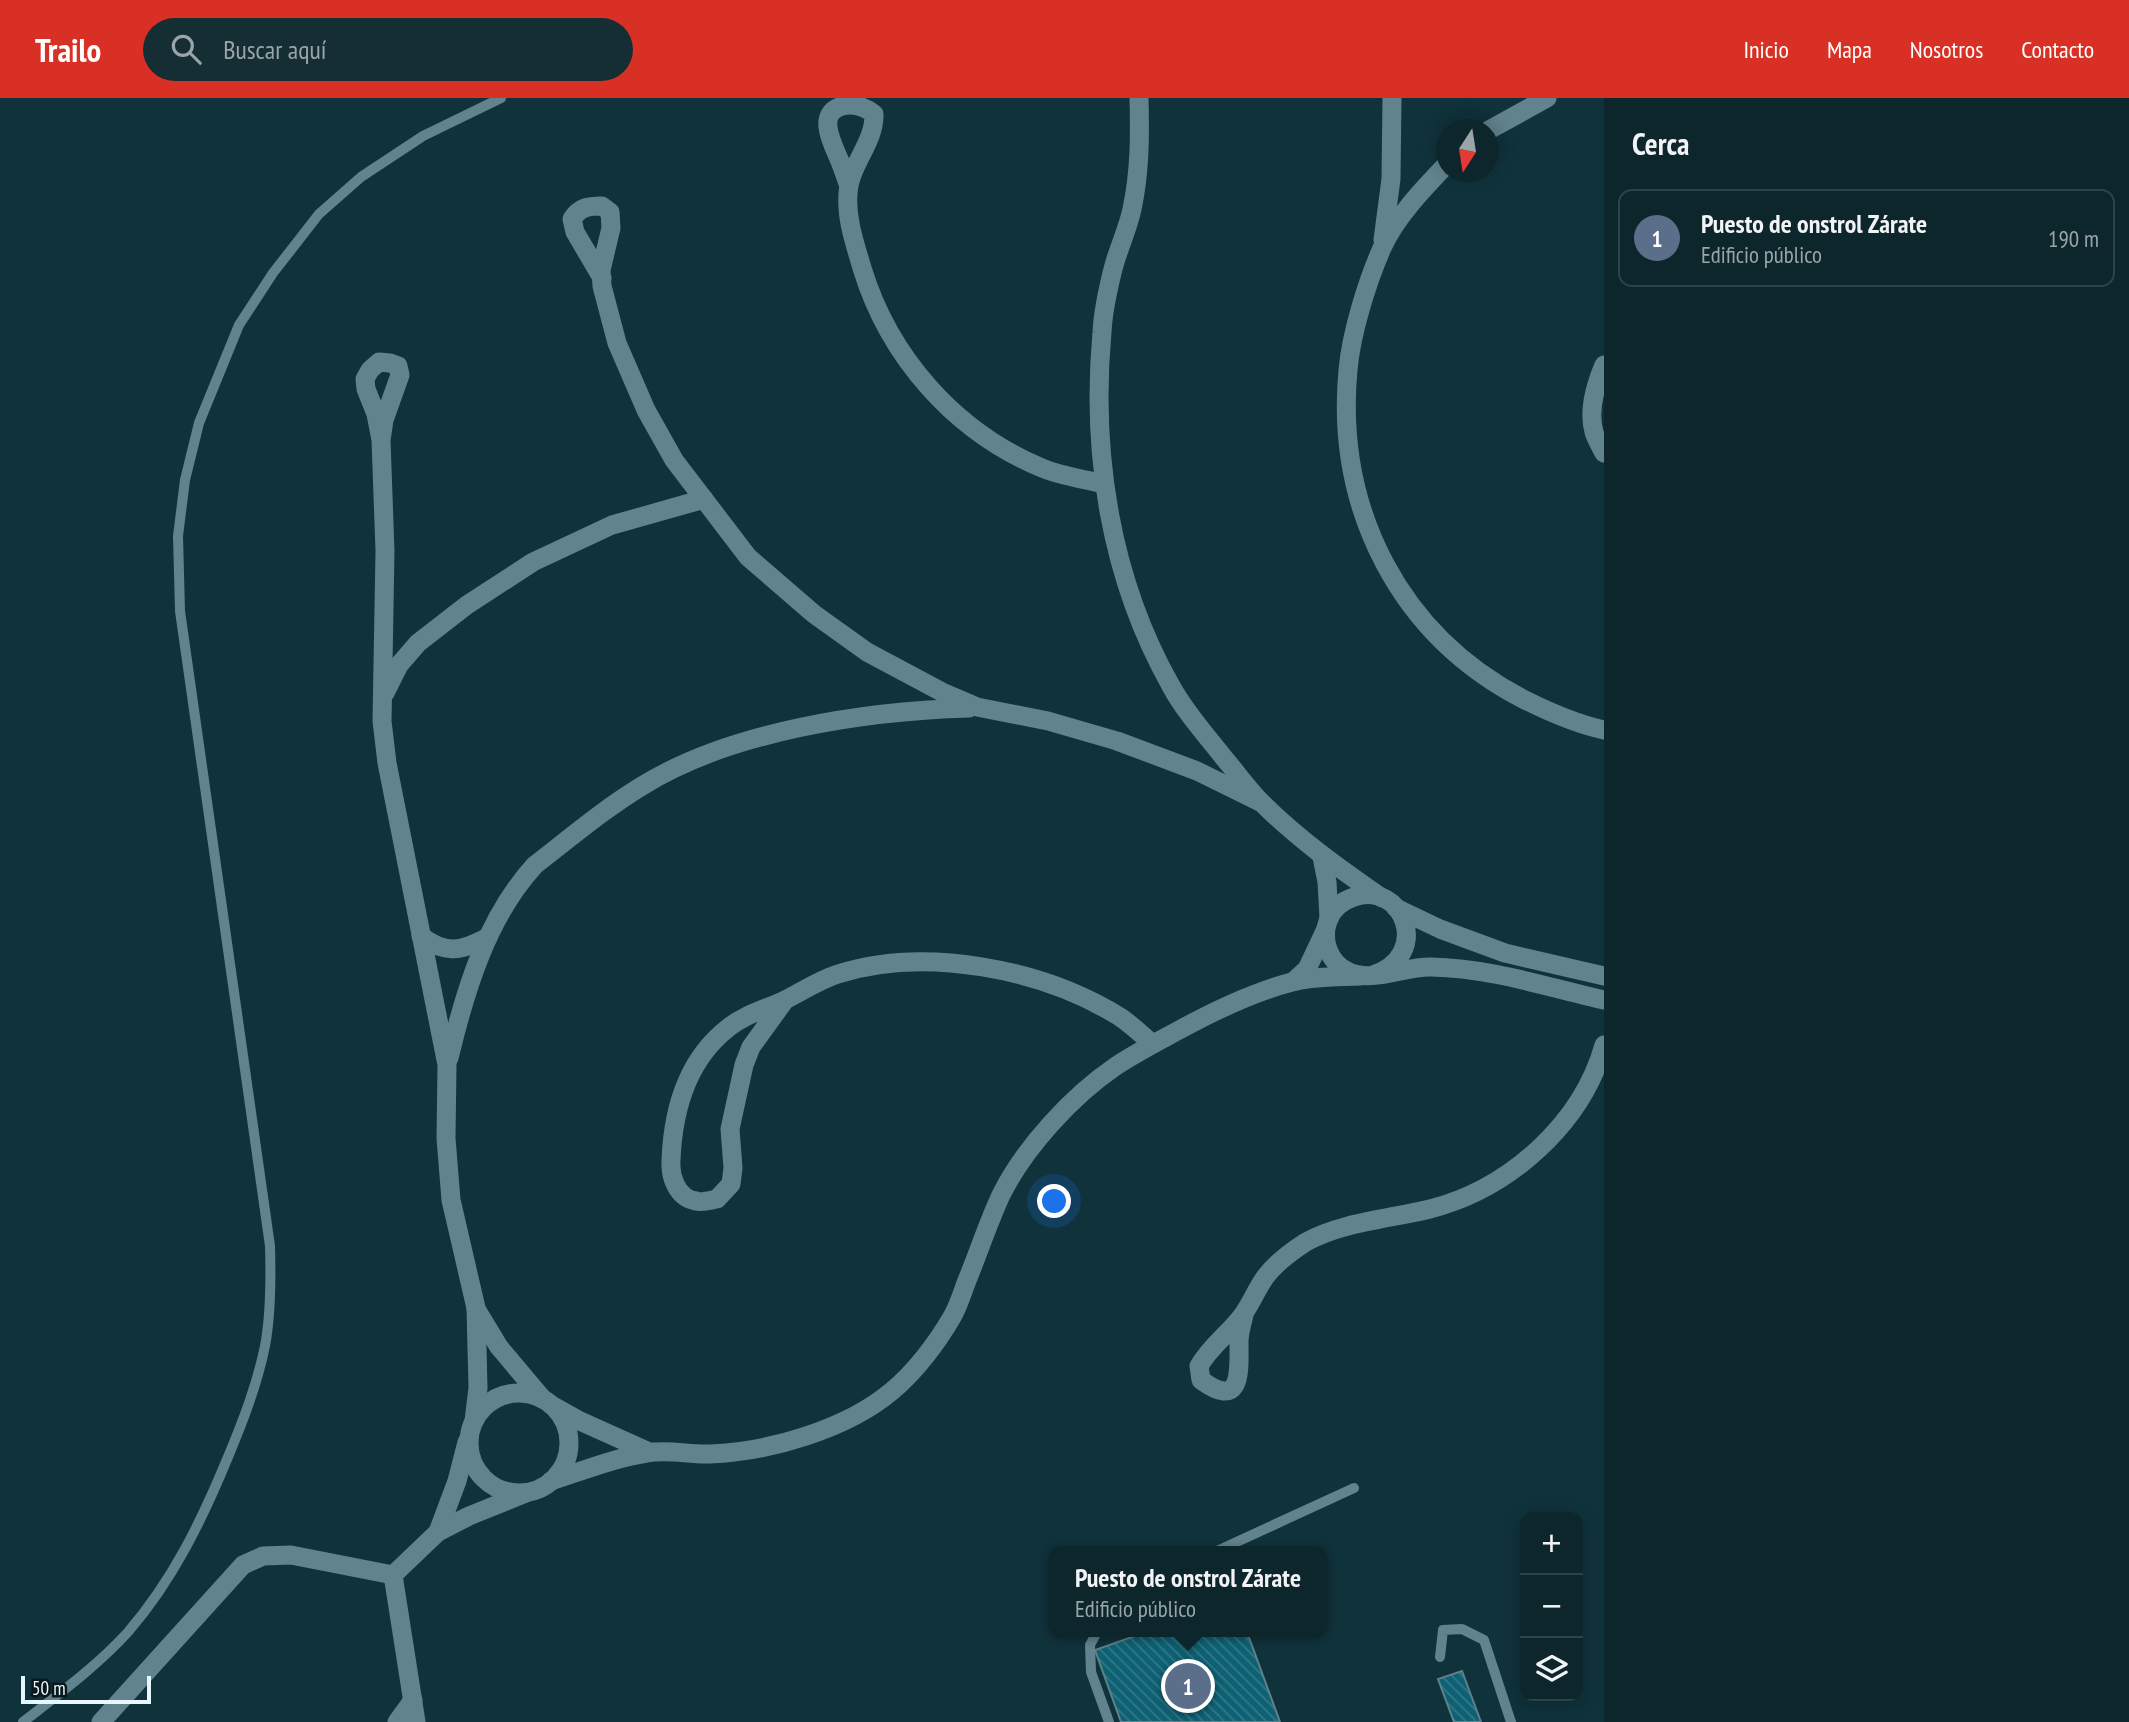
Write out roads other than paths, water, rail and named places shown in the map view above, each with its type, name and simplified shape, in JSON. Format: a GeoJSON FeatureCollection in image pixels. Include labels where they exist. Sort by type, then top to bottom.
{"type":"FeatureCollection","features":[{"type":"Feature","properties":{"kind":"street"},"geometry":{"type":"LineString","coordinates":[[1139,98],[1138,175],[1132,211],[1112,271],[1102,330],[1099,430],[1112,531],[1125,579],[1171,685],[1189,714],[1260,802],[1322,857],[1389,903],[1403,918],[1407,930],[1402,954],[1395,964],[1385,971],[1367,975],[1348,972],[1330,955],[1326,943],[1328,882],[1322,857]]}},
{"type":"Feature","properties":{"kind":"street"},"geometry":{"type":"LineString","coordinates":[[1392,98],[1391,179],[1383,246],[1353,337],[1348,370],[1349,453],[1358,496],[1374,542],[1402,595],[1430,629],[1460,658],[1504,689],[1543,709],[1582,725],[1604,730]]}},
{"type":"Feature","properties":{"kind":"street"},"geometry":{"type":"LineString","coordinates":[[1499,124],[1547,98]]}},
{"type":"Feature","properties":{"kind":"street"},"geometry":{"type":"LineString","coordinates":[[1383,246],[1403,215],[1436,176]]}},
{"type":"Feature","properties":{"kind":"street"},"geometry":{"type":"LineString","coordinates":[[1391,179],[1421,192]]}},
{"type":"Feature","properties":{"kind":"street"},"geometry":{"type":"LineString","coordinates":[[849,186],[849,219],[867,285],[904,357],[930,390],[961,419],[1001,447],[1043,468],[1104,484]]}},
{"type":"Feature","properties":{"kind":"street"},"geometry":{"type":"LineString","coordinates":[[602,278],[617,343],[646,410],[674,460],[748,557],[814,614],[867,652],[977,707],[1048,722],[1117,741],[1198,771],[1260,802]]}},
{"type":"Feature","properties":{"kind":"street"},"geometry":{"type":"LineString","coordinates":[[1604,365],[1598,379],[1592,414],[1594,432],[1604,453]]}},
{"type":"Feature","properties":{"kind":"street"},"geometry":{"type":"LineString","coordinates":[[381,440],[385,551],[382,722],[387,763],[447,1065],[446,1138],[451,1200],[476,1308],[478,1388],[469,1451],[474,1466],[484,1479],[497,1488],[513,1493],[528,1492]]}},
{"type":"Feature","properties":{"kind":"street"},"geometry":{"type":"LineString","coordinates":[[383,696],[399,665],[418,643],[467,605],[533,562],[612,525],[704,499]]}},
{"type":"Feature","properties":{"kind":"street"},"geometry":{"type":"LineString","coordinates":[[383,628],[418,643]]}},
{"type":"Feature","properties":{"kind":"street"},"geometry":{"type":"LineString","coordinates":[[912,711],[918,698],[919,680]]}},
{"type":"Feature","properties":{"kind":"street"},"geometry":{"type":"LineString","coordinates":[[447,1065],[460,1015],[488,937],[520,881],[535,865],[642,785],[697,757],[779,732],[851,718],[977,707]]}},
{"type":"Feature","properties":{"kind":"street"},"geometry":{"type":"LineString","coordinates":[[1198,771],[1215,746]]}},
{"type":"Feature","properties":{"kind":"street"},"geometry":{"type":"LineString","coordinates":[[1294,981],[1307,969],[1335,908],[1357,895],[1370,895],[1440,929],[1505,953],[1604,976]]}},
{"type":"Feature","properties":{"kind":"street"},"geometry":{"type":"LineString","coordinates":[[421,936],[433,945],[454,950],[471,946],[488,937]]}},
{"type":"Feature","properties":{"kind":"street"},"geometry":{"type":"LineString","coordinates":[[785,1000],[751,1047],[744,1065],[730,1129],[733,1168],[730,1185],[717,1199],[696,1202],[677,1189],[670,1170],[672,1139],[682,1092],[695,1066],[705,1051],[729,1027],[837,974],[872,966],[920,962],[960,964],[996,970],[1064,989],[1121,1018],[1153,1044]]}},
{"type":"Feature","properties":{"kind":"street"},"geometry":{"type":"LineString","coordinates":[[393,1575],[438,1532],[551,1482],[611,1461],[649,1452],[711,1454],[764,1447],[803,1437],[842,1422],[872,1406],[894,1390],[917,1366],[952,1317],[1001,1195],[1040,1137],[1066,1108],[1116,1066],[1236,1002],[1294,981],[1428,967],[1499,975],[1604,1000]]}},
{"type":"Feature","properties":{"kind":"street"},"geometry":{"type":"LineString","coordinates":[[1244,1315],[1266,1276],[1286,1256],[1309,1241],[1366,1222],[1432,1209],[1474,1194],[1531,1156],[1554,1133],[1581,1099],[1597,1068],[1604,1045]]}},
{"type":"Feature","properties":{"kind":"street"},"geometry":{"type":"LineString","coordinates":[[476,1308],[499,1347],[564,1419],[569,1446],[566,1460],[551,1482]]}},
{"type":"Feature","properties":{"kind":"street"},"geometry":{"type":"LineString","coordinates":[[438,1532],[457,1481],[472,1428],[482,1409],[495,1399],[510,1393],[527,1393],[580,1421],[649,1452]]}},
{"type":"Feature","properties":{"kind":"street"},"geometry":{"type":"LineString","coordinates":[[102,1722],[243,1566],[263,1556],[291,1555],[393,1575]]}},
{"type":"Feature","properties":{"kind":"street"},"geometry":{"type":"LineString","coordinates":[[393,1575],[416,1722]]}},
{"type":"Feature","properties":{"kind":"street"},"geometry":{"type":"LineString","coordinates":[[397,1722],[413,1700]]}},
{"type":"Feature","properties":{"kind":"lane"},"geometry":{"type":"LineString","coordinates":[[23,1722],[86,1673],[127,1633],[183,1555],[216,1487],[251,1401],[265,1344],[271,1283],[270,1245],[180,611],[178,536],[185,480],[199,423],[239,325],[273,273],[319,214],[361,177],[423,135],[501,98]]}},
{"type":"Feature","properties":{"kind":"lane"},"geometry":{"type":"LineString","coordinates":[[1228,1546],[1354,1488]]}},
{"type":"Feature","properties":{"kind":"lane"},"geometry":{"type":"LineString","coordinates":[[1440,1657],[1443,1630],[1462,1629],[1483,1640],[1511,1722]]}},
{"type":"Feature","properties":{"kind":"lane"},"geometry":{"type":"LineString","coordinates":[[1094,1637],[1090,1645],[1091,1672],[1110,1722]]}},
{"type":"Feature","properties":{"kind":"place","name":"Puesto de onstrol Zárate"},"geometry":{"type":"Point","coordinates":[1188,1686]}}]}
